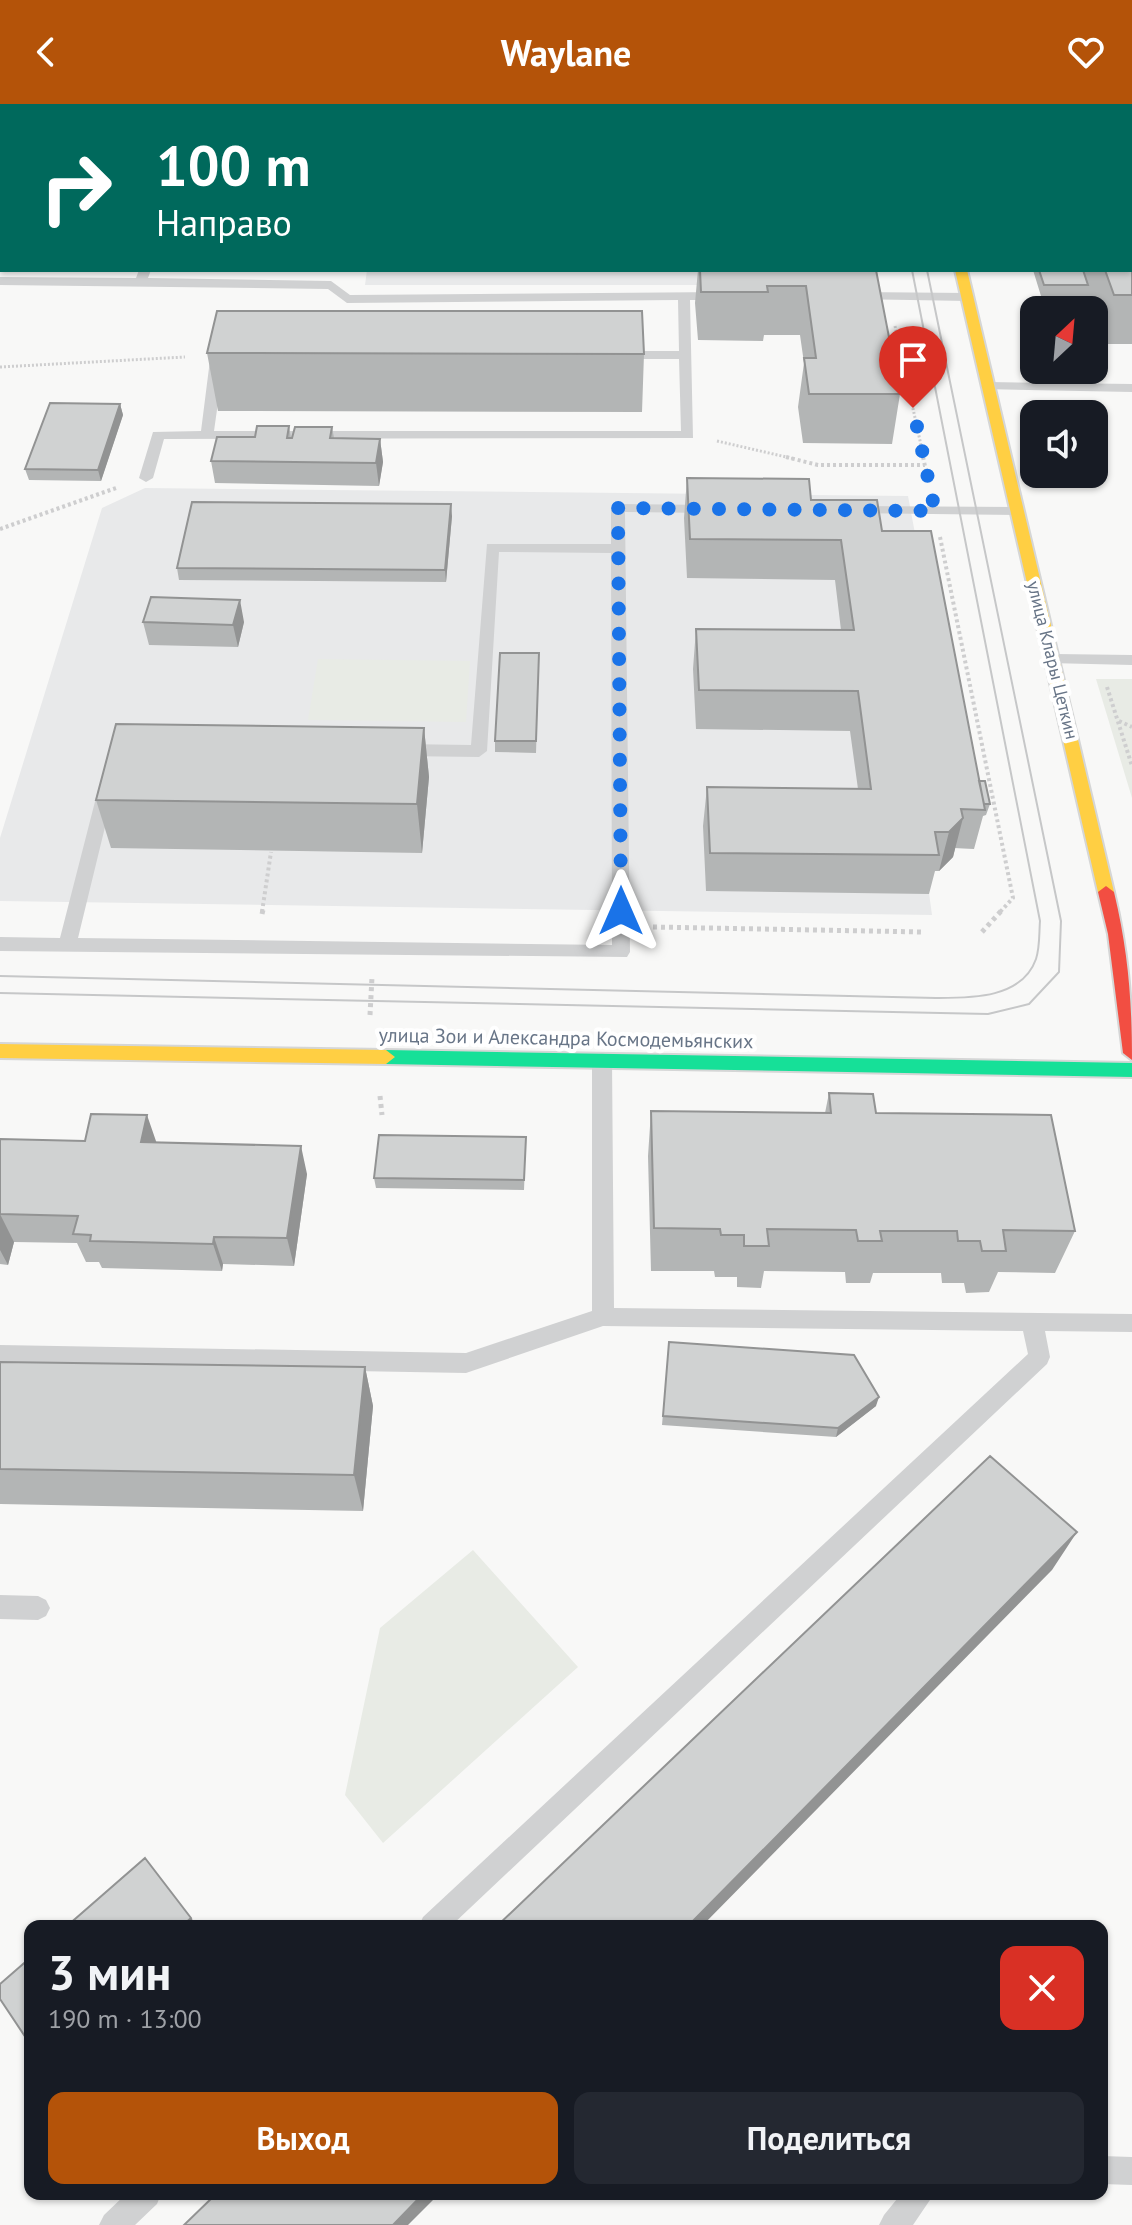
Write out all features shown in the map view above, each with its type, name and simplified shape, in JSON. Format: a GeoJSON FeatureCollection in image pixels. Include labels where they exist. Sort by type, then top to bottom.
{"type":"FeatureCollection","features":[{"type":"Feature","properties":{"kind":"street","name":"улица Клары Цеткин"},"geometry":{"type":"LineString","coordinates":[[962,272],[1055,659],[1116,934],[1132,1053]]}},
{"type":"Feature","properties":{"kind":"street","name":"улица Зои и Александра Космодемьянских"},"geometry":{"type":"LineString","coordinates":[[0,1051],[1132,1070]]}},
{"type":"Feature","properties":{"kind":"lane"},"geometry":{"type":"LineString","coordinates":[[331,285],[334,272]]}},
{"type":"Feature","properties":{"kind":"lane"},"geometry":{"type":"LineString","coordinates":[[0,281],[143,276],[331,285],[347,299],[731,296]]}},
{"type":"Feature","properties":{"kind":"lane"},"geometry":{"type":"LineString","coordinates":[[146,478],[158,435],[688,435],[684,296]]}},
{"type":"Feature","properties":{"kind":"lane"},"geometry":{"type":"LineString","coordinates":[[841,296],[968,297]]}},
{"type":"Feature","properties":{"kind":"lane"},"geometry":{"type":"LineString","coordinates":[[207,435],[226,355]]}},
{"type":"Feature","properties":{"kind":"lane"},"geometry":{"type":"LineString","coordinates":[[606,355],[685,355]]}},
{"type":"Feature","properties":{"kind":"lane"},"geometry":{"type":"LineString","coordinates":[[988,386],[1132,388]]}},
{"type":"Feature","properties":{"kind":"lane"},"geometry":{"type":"LineString","coordinates":[[0,944],[621,952],[618,508],[726,509]]}},
{"type":"Feature","properties":{"kind":"lane"},"geometry":{"type":"LineString","coordinates":[[834,510],[1017,511]]}},
{"type":"Feature","properties":{"kind":"lane"},"geometry":{"type":"LineString","coordinates":[[384,750],[479,751],[492,547],[618,549]]}},
{"type":"Feature","properties":{"kind":"lane"},"geometry":{"type":"LineString","coordinates":[[1055,659],[1132,660]]}},
{"type":"Feature","properties":{"kind":"lane"},"geometry":{"type":"LineString","coordinates":[[67,945],[113,763]]}},
{"type":"Feature","properties":{"kind":"lane"},"geometry":{"type":"LineString","coordinates":[[602,1060],[603,1317]]}},
{"type":"Feature","properties":{"kind":"lane"},"geometry":{"type":"LineString","coordinates":[[0,1355],[466,1363],[603,1317],[1132,1323]]}},
{"type":"Feature","properties":{"kind":"lane"},"geometry":{"type":"LineString","coordinates":[[438,1920],[1039,1357],[1032,1322]]}},
{"type":"Feature","properties":{"kind":"lane"},"geometry":{"type":"LineString","coordinates":[[0,1607],[38,1608]]}},
{"type":"Feature","properties":{"kind":"lane"},"geometry":{"type":"LineString","coordinates":[[1108,2170],[1132,2171]]}},
{"type":"Feature","properties":{"kind":"lane"},"geometry":{"type":"LineString","coordinates":[[114,2225],[141,2200]]}},
{"type":"Feature","properties":{"kind":"lane"},"geometry":{"type":"LineString","coordinates":[[894,2225],[915,2200]]}},
{"type":"Feature","properties":{"kind":"path"},"geometry":{"type":"LineString","coordinates":[[888,296],[1013,898],[982,932]]}},
{"type":"Feature","properties":{"kind":"path"},"geometry":{"type":"LineString","coordinates":[[0,367],[226,355]]}},
{"type":"Feature","properties":{"kind":"path"},"geometry":{"type":"LineString","coordinates":[[688,435],[818,465],[925,465]]}},
{"type":"Feature","properties":{"kind":"path"},"geometry":{"type":"LineString","coordinates":[[0,529],[146,478]]}},
{"type":"Feature","properties":{"kind":"path"},"geometry":{"type":"LineString","coordinates":[[1118,720],[1132,727]]}},
{"type":"Feature","properties":{"kind":"path"},"geometry":{"type":"LineString","coordinates":[[261,923],[271,852]]}},
{"type":"Feature","properties":{"kind":"path"},"geometry":{"type":"LineString","coordinates":[[621,927],[923,932]]}},
{"type":"Feature","properties":{"kind":"shaded area"},"geometry":{"type":"Polygon","coordinates":[[[367,272],[859,272],[862,285],[365,285],[367,272]]]}},
{"type":"Feature","properties":{"kind":"shaded area"},"geometry":{"type":"Polygon","coordinates":[[[145,488],[908,496],[974,849],[951,848],[953,857],[939,871],[926,871],[932,915],[0,901],[0,838],[102,508],[145,488]]]}},
{"type":"Feature","properties":{"kind":"shaded area"},"geometry":{"type":"Polygon","coordinates":[[[318,659],[470,661],[466,722],[308,720],[318,659]]]}},
{"type":"Feature","properties":{"kind":"shaded area"},"geometry":{"type":"Polygon","coordinates":[[[1096,679],[1132,679],[1132,798],[1096,679]]]}},
{"type":"Feature","properties":{"kind":"shaded area"},"geometry":{"type":"Polygon","coordinates":[[[473,1550],[578,1667],[383,1843],[345,1795],[380,1628],[473,1550]]]}},
{"type":"Feature","properties":{"kind":"building"},"geometry":{"type":"Polygon","coordinates":[[[700,272],[876,272],[900,394],[809,394],[804,358],[816,358],[806,286],[767,286],[768,292],[701,292],[700,272]]]}},
{"type":"Feature","properties":{"kind":"building"},"geometry":{"type":"Polygon","coordinates":[[[1040,272],[1084,272],[1088,285],[1044,285],[1040,272]]]}},
{"type":"Feature","properties":{"kind":"building"},"geometry":{"type":"Polygon","coordinates":[[[1106,272],[1132,272],[1132,295],[1114,295],[1106,272]]]}},
{"type":"Feature","properties":{"kind":"building"},"geometry":{"type":"Polygon","coordinates":[[[217,311],[642,311],[644,354],[207,353],[217,311]]]}},
{"type":"Feature","properties":{"kind":"building"},"geometry":{"type":"Polygon","coordinates":[[[50,403],[120,404],[98,470],[25,469],[50,403]]]}},
{"type":"Feature","properties":{"kind":"building"},"geometry":{"type":"Polygon","coordinates":[[[257,426],[289,426],[287,438],[292,438],[295,427],[332,427],[330,438],[380,439],[376,463],[211,461],[217,437],[255,437],[257,426]]]}},
{"type":"Feature","properties":{"kind":"building"},"geometry":{"type":"Polygon","coordinates":[[[687,478],[809,479],[811,500],[877,500],[882,531],[931,531],[985,810],[961,809],[963,818],[949,832],[935,832],[939,855],[710,853],[707,787],[871,789],[858,691],[699,690],[696,629],[854,630],[841,540],[690,539],[687,478]]]}},
{"type":"Feature","properties":{"kind":"building"},"geometry":{"type":"Polygon","coordinates":[[[192,502],[451,504],[445,570],[177,568],[192,502]]]}},
{"type":"Feature","properties":{"kind":"building"},"geometry":{"type":"Polygon","coordinates":[[[151,597],[240,600],[233,625],[143,622],[151,597]]]}},
{"type":"Feature","properties":{"kind":"building"},"geometry":{"type":"Polygon","coordinates":[[[500,653],[539,653],[536,741],[495,741],[500,653]]]}},
{"type":"Feature","properties":{"kind":"building"},"geometry":{"type":"Polygon","coordinates":[[[116,724],[424,728],[417,804],[96,800],[116,724]]]}},
{"type":"Feature","properties":{"kind":"building"},"geometry":{"type":"Polygon","coordinates":[[[979,781],[985,781],[990,804],[984,804],[979,781]]]}},
{"type":"Feature","properties":{"kind":"building"},"geometry":{"type":"Polygon","coordinates":[[[829,1093],[873,1094],[876,1113],[1051,1115],[1075,1231],[1003,1230],[1006,1251],[982,1251],[980,1241],[958,1241],[957,1231],[880,1231],[882,1241],[858,1241],[856,1230],[767,1229],[769,1246],[744,1246],[744,1235],[721,1235],[720,1229],[654,1228],[651,1111],[831,1113],[829,1093]]]}},
{"type":"Feature","properties":{"kind":"building"},"geometry":{"type":"Polygon","coordinates":[[[91,1114],[147,1115],[141,1142],[301,1146],[287,1238],[214,1237],[213,1244],[90,1241],[91,1235],[73,1234],[78,1216],[0,1214],[0,1139],[85,1141],[91,1114]]]}},
{"type":"Feature","properties":{"kind":"building"},"geometry":{"type":"Polygon","coordinates":[[[379,1135],[526,1137],[524,1180],[374,1178],[379,1135]]]}},
{"type":"Feature","properties":{"kind":"building"},"geometry":{"type":"Polygon","coordinates":[[[669,1342],[854,1355],[879,1397],[838,1428],[663,1416],[669,1342]]]}},
{"type":"Feature","properties":{"kind":"building"},"geometry":{"type":"Polygon","coordinates":[[[0,1362],[365,1367],[354,1475],[0,1469],[0,1362]]]}},
{"type":"Feature","properties":{"kind":"building"},"geometry":{"type":"Polygon","coordinates":[[[990,1456],[1077,1532],[694,1920],[503,1920],[990,1456]]]}},
{"type":"Feature","properties":{"kind":"building"},"geometry":{"type":"Polygon","coordinates":[[[145,1858],[191,1918],[189,1920],[74,1920],[145,1858]]]}},
{"type":"Feature","properties":{"kind":"building"},"geometry":{"type":"Polygon","coordinates":[[[24,1963],[24,2035],[0,1999],[0,1984],[24,1963]]]}},
{"type":"Feature","properties":{"kind":"building"},"geometry":{"type":"Polygon","coordinates":[[[210,2200],[417,2200],[393,2225],[184,2225],[210,2200]]]}},
{"type":"Feature","properties":{"kind":"tram line"},"geometry":{"type":"LineString","coordinates":[[0,976],[936,998],[994,994],[1019,982],[1036,959],[1040,921],[912,272]]}},
{"type":"Feature","properties":{"kind":"tram line"},"geometry":{"type":"LineString","coordinates":[[0,993],[988,1014],[1029,1004],[1059,972],[1061,921],[927,272]]}},
{"type":"Feature","properties":{"kind":"traffic: fast"},"geometry":{"type":"LineString","coordinates":[[386,1057],[1132,1070]]}},
{"type":"Feature","properties":{"kind":"traffic: slow"},"geometry":{"type":"LineString","coordinates":[[961,272],[1106,892]]}},
{"type":"Feature","properties":{"kind":"traffic: slow"},"geometry":{"type":"LineString","coordinates":[[0,1051],[386,1057]]}},
{"type":"Feature","properties":{"kind":"traffic: jam"},"geometry":{"type":"LineString","coordinates":[[1106,892],[1116,934],[1132,1053]]}},
{"type":"Feature","properties":{"kind":"route"},"geometry":{"type":"LineString","coordinates":[[621,911],[618,508],[935,511],[913,408]]}}]}
